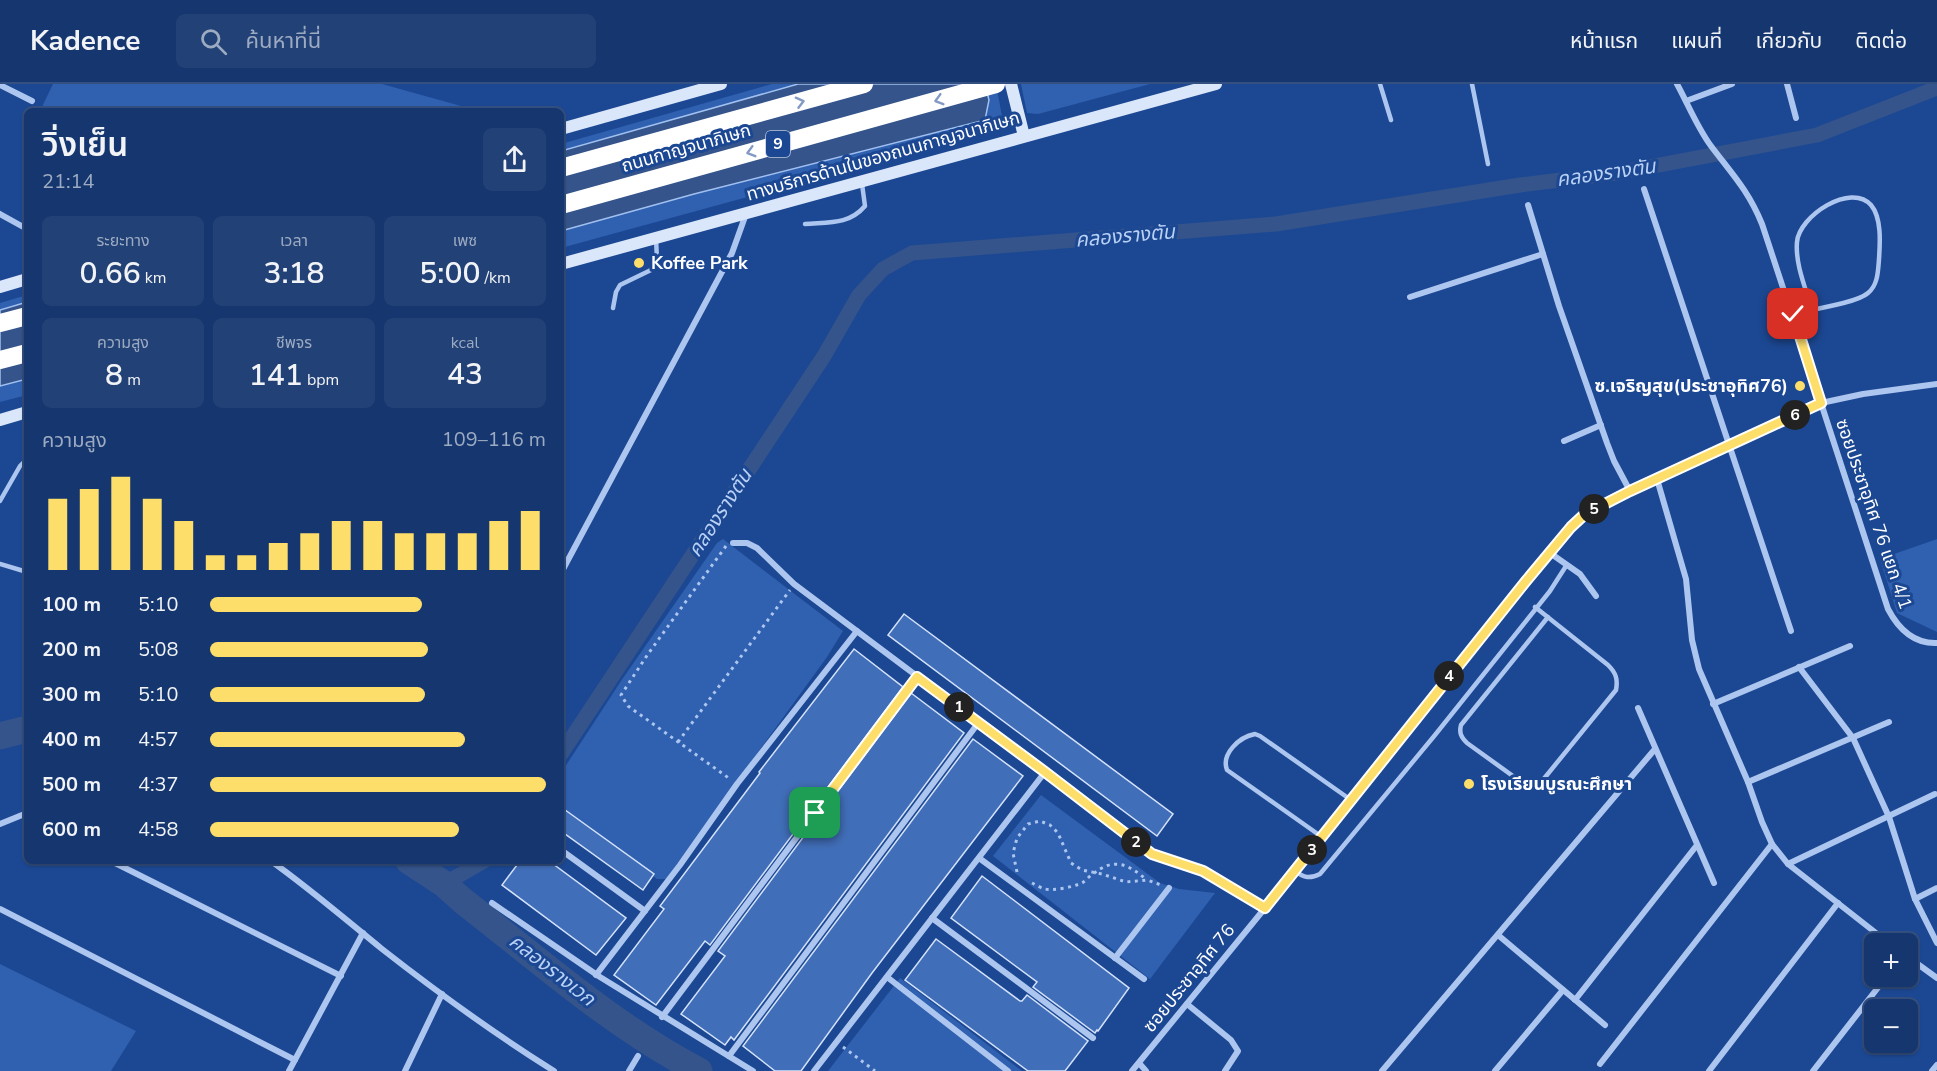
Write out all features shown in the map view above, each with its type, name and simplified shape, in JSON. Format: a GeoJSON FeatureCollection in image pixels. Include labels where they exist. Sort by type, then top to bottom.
{"type":"FeatureCollection","features":[{"type":"Feature","properties":{"kind":"highway","name":"ถนนกาญจนาภิเษก"},"geometry":{"type":"LineString","coordinates":[[564,167],[864,84]]}},
{"type":"Feature","properties":{"kind":"highway","name":"ถนนกาญจนาภิเษก"},"geometry":{"type":"LineString","coordinates":[[564,204],[996,84]]}},
{"type":"Feature","properties":{"kind":"highway"},"geometry":{"type":"LineString","coordinates":[[0,323],[24,317]]}},
{"type":"Feature","properties":{"kind":"highway"},"geometry":{"type":"LineString","coordinates":[[0,360],[24,354]]}},
{"type":"Feature","properties":{"kind":"main road"},"geometry":{"type":"LineString","coordinates":[[564,128],[721,84]]}},
{"type":"Feature","properties":{"kind":"main road"},"geometry":{"type":"LineString","coordinates":[[1011,84],[1024,136]]}},
{"type":"Feature","properties":{"kind":"main road","name":"ทางบริการด้านในของถนนกาญจนาภิเษก"},"geometry":{"type":"LineString","coordinates":[[564,263],[1216,84]]}},
{"type":"Feature","properties":{"kind":"main road"},"geometry":{"type":"LineString","coordinates":[[0,287],[24,280]]}},
{"type":"Feature","properties":{"kind":"main road"},"geometry":{"type":"LineString","coordinates":[[0,420],[24,413]]}},
{"type":"Feature","properties":{"kind":"street"},"geometry":{"type":"LineString","coordinates":[[1677,84],[1710,144],[1752,200],[1793,314],[1821,403]]}},
{"type":"Feature","properties":{"kind":"street"},"geometry":{"type":"LineString","coordinates":[[1686,101],[1732,84]]}},
{"type":"Feature","properties":{"kind":"street"},"geometry":{"type":"LineString","coordinates":[[1787,84],[1796,118]]}},
{"type":"Feature","properties":{"kind":"street"},"geometry":{"type":"LineString","coordinates":[[0,85],[32,101]]}},
{"type":"Feature","properties":{"kind":"street"},"geometry":{"type":"LineString","coordinates":[[1644,189],[1791,631]]}},
{"type":"Feature","properties":{"kind":"street"},"geometry":{"type":"LineString","coordinates":[[1528,205],[1559,306],[1611,455],[1630,491]]}},
{"type":"Feature","properties":{"kind":"street"},"geometry":{"type":"LineString","coordinates":[[564,567],[732,254],[746,213]]}},
{"type":"Feature","properties":{"kind":"street"},"geometry":{"type":"LineString","coordinates":[[0,214],[24,227]]}},
{"type":"Feature","properties":{"kind":"street"},"geometry":{"type":"LineString","coordinates":[[1410,297],[1543,254]]}},
{"type":"Feature","properties":{"kind":"street","name":"ซอยประชาอุทิศ 76"},"geometry":{"type":"LineString","coordinates":[[1132,1071],[1526,581],[1571,527],[1585,514],[1821,403],[1863,394],[1937,384]]}},
{"type":"Feature","properties":{"kind":"street","name":"ซอยประชาอุทิศ 76 แยก 4/1"},"geometry":{"type":"LineString","coordinates":[[1821,403],[1888,609],[1903,632],[1931,644],[1937,643]]}},
{"type":"Feature","properties":{"kind":"street"},"geometry":{"type":"LineString","coordinates":[[1564,441],[1601,425]]}},
{"type":"Feature","properties":{"kind":"street"},"geometry":{"type":"LineString","coordinates":[[1657,479],[1686,579],[1692,640],[1697,659],[1713,704],[1748,782],[1772,844],[1788,864],[1876,933]]}},
{"type":"Feature","properties":{"kind":"street"},"geometry":{"type":"LineString","coordinates":[[733,543],[747,543],[757,548],[794,584],[1152,854],[1203,871],[1265,908]]}},
{"type":"Feature","properties":{"kind":"street"},"geometry":{"type":"LineString","coordinates":[[1550,553],[1580,574],[1596,596]]}},
{"type":"Feature","properties":{"kind":"street"},"geometry":{"type":"LineString","coordinates":[[596,975],[737,784],[857,632]]}},
{"type":"Feature","properties":{"kind":"street"},"geometry":{"type":"LineString","coordinates":[[1713,704],[1850,646]]}},
{"type":"Feature","properties":{"kind":"street"},"geometry":{"type":"LineString","coordinates":[[1799,667],[1853,738],[1888,817],[1916,899],[1937,943]]}},
{"type":"Feature","properties":{"kind":"street"},"geometry":{"type":"LineString","coordinates":[[662,1017],[917,677]]}},
{"type":"Feature","properties":{"kind":"street"},"geometry":{"type":"LineString","coordinates":[[1638,708],[1714,883]]}},
{"type":"Feature","properties":{"kind":"street"},"geometry":{"type":"LineString","coordinates":[[729,1056],[979,722]]}},
{"type":"Feature","properties":{"kind":"street"},"geometry":{"type":"LineString","coordinates":[[1748,782],[1889,722]]}},
{"type":"Feature","properties":{"kind":"street"},"geometry":{"type":"LineString","coordinates":[[1382,1071],[1655,748]]}},
{"type":"Feature","properties":{"kind":"street"},"geometry":{"type":"LineString","coordinates":[[814,1071],[1045,772]]}},
{"type":"Feature","properties":{"kind":"street"},"geometry":{"type":"LineString","coordinates":[[1788,864],[1935,794]]}},
{"type":"Feature","properties":{"kind":"street"},"geometry":{"type":"LineString","coordinates":[[0,824],[24,815]]}},
{"type":"Feature","properties":{"kind":"street"},"geometry":{"type":"LineString","coordinates":[[1600,1064],[1772,844]]}},
{"type":"Feature","properties":{"kind":"street"},"geometry":{"type":"LineString","coordinates":[[1575,1000],[1697,845]]}},
{"type":"Feature","properties":{"kind":"street"},"geometry":{"type":"LineString","coordinates":[[564,852],[645,911]]}},
{"type":"Feature","properties":{"kind":"street"},"geometry":{"type":"LineString","coordinates":[[979,858],[1144,979]]}},
{"type":"Feature","properties":{"kind":"street"},"geometry":{"type":"LineString","coordinates":[[117,864],[341,976]]}},
{"type":"Feature","properties":{"kind":"street"},"geometry":{"type":"LineString","coordinates":[[275,864],[470,1015],[553,1071]]}},
{"type":"Feature","properties":{"kind":"street"},"geometry":{"type":"LineString","coordinates":[[1115,958],[1168,888]]}},
{"type":"Feature","properties":{"kind":"street"},"geometry":{"type":"LineString","coordinates":[[1916,899],[1937,888]]}},
{"type":"Feature","properties":{"kind":"street"},"geometry":{"type":"LineString","coordinates":[[492,903],[596,975],[753,1071]]}},
{"type":"Feature","properties":{"kind":"street"},"geometry":{"type":"LineString","coordinates":[[1709,1071],[1838,903]]}},
{"type":"Feature","properties":{"kind":"street"},"geometry":{"type":"LineString","coordinates":[[0,909],[295,1060]]}},
{"type":"Feature","properties":{"kind":"street"},"geometry":{"type":"LineString","coordinates":[[932,918],[1094,1038]]}},
{"type":"Feature","properties":{"kind":"street"},"geometry":{"type":"LineString","coordinates":[[289,1071],[363,933]]}},
{"type":"Feature","properties":{"kind":"street"},"geometry":{"type":"LineString","coordinates":[[1498,935],[1605,1025]]}},
{"type":"Feature","properties":{"kind":"street"},"geometry":{"type":"LineString","coordinates":[[1918,964],[1937,978]]}},
{"type":"Feature","properties":{"kind":"street"},"geometry":{"type":"LineString","coordinates":[[887,977],[1008,1071]]}},
{"type":"Feature","properties":{"kind":"street"},"geometry":{"type":"LineString","coordinates":[[1813,1071],[1878,987]]}},
{"type":"Feature","properties":{"kind":"street"},"geometry":{"type":"LineString","coordinates":[[1495,1071],[1563,990]]}},
{"type":"Feature","properties":{"kind":"street"},"geometry":{"type":"LineString","coordinates":[[405,1071],[442,994]]}},
{"type":"Feature","properties":{"kind":"street"},"geometry":{"type":"LineString","coordinates":[[1187,1004],[1231,1040],[1238,1051],[1225,1071]]}},
{"type":"Feature","properties":{"kind":"street"},"geometry":{"type":"LineString","coordinates":[[629,1071],[638,1056]]}},
{"type":"Feature","properties":{"kind":"street"},"geometry":{"type":"LineString","coordinates":[[1139,1063],[1146,1071]]}},
{"type":"Feature","properties":{"kind":"street"},"geometry":{"type":"LineString","coordinates":[[1932,1071],[1937,1065]]}},
{"type":"Feature","properties":{"kind":"lane"},"geometry":{"type":"LineString","coordinates":[[1380,84],[1391,120]]}},
{"type":"Feature","properties":{"kind":"lane"},"geometry":{"type":"LineString","coordinates":[[1472,84],[1488,164]]}},
{"type":"Feature","properties":{"kind":"lane"},"geometry":{"type":"LineString","coordinates":[[805,224],[846,220],[859,213],[865,206],[862,181]]}},
{"type":"Feature","properties":{"kind":"lane"},"geometry":{"type":"LineString","coordinates":[[1793,314],[1812,310],[1867,295],[1873,288],[1877,278],[1879,235],[1877,217],[1871,205],[1863,200],[1851,198],[1834,201],[1815,212],[1803,226],[1797,241],[1798,258],[1812,310]]}},
{"type":"Feature","properties":{"kind":"lane"},"geometry":{"type":"LineString","coordinates":[[613,308],[620,285],[651,270],[657,260],[656,238]]}},
{"type":"Feature","properties":{"kind":"lane"},"geometry":{"type":"LineString","coordinates":[[0,501],[24,462]]}},
{"type":"Feature","properties":{"kind":"lane"},"geometry":{"type":"LineString","coordinates":[[0,564],[24,571]]}},
{"type":"Feature","properties":{"kind":"lane"},"geometry":{"type":"LineString","coordinates":[[1295,871],[1307,878],[1320,874],[1435,735],[1550,591],[1566,566]]}},
{"type":"Feature","properties":{"kind":"lane"},"geometry":{"type":"LineString","coordinates":[[1535,607],[1548,617],[1608,665],[1614,671],[1617,682],[1616,690],[1538,786],[1531,789],[1467,743],[1460,732],[1461,725],[1548,617]]}},
{"type":"Feature","properties":{"kind":"lane"},"geometry":{"type":"LineString","coordinates":[[1322,837],[1227,770],[1224,764],[1226,756],[1241,739],[1255,734],[1351,800]]}},
{"type":"Feature","properties":{"kind":"path"},"geometry":{"type":"LineString","coordinates":[[733,543],[725,547],[621,695],[628,706],[737,784]]}},
{"type":"Feature","properties":{"kind":"path"},"geometry":{"type":"LineString","coordinates":[[678,742],[794,584]]}},
{"type":"Feature","properties":{"kind":"path"},"geometry":{"type":"LineString","coordinates":[[1023,876],[1016,871],[1012,854],[1017,838],[1028,824],[1040,821],[1050,825],[1058,833],[1071,863],[1082,870],[1126,882],[1147,880]]}},
{"type":"Feature","properties":{"kind":"path"},"geometry":{"type":"LineString","coordinates":[[1029,881],[1046,889],[1062,888],[1082,883],[1094,872],[1108,864],[1120,864],[1132,868],[1147,880],[1168,888]]}},
{"type":"Feature","properties":{"kind":"path"},"geometry":{"type":"LineString","coordinates":[[837,1042],[875,1071]]}},
{"type":"Feature","properties":{"kind":"shaded area"},"geometry":{"type":"Polygon","coordinates":[[[53,84],[382,84],[468,108],[41,108],[53,84]]]}},
{"type":"Feature","properties":{"kind":"shaded area"},"geometry":{"type":"Polygon","coordinates":[[[772,84],[996,84],[1004,127],[564,247],[564,143],[772,84]]]}},
{"type":"Feature","properties":{"kind":"shaded area"},"geometry":{"type":"Polygon","coordinates":[[[798,84],[985,84],[989,100],[985,120],[694,194],[564,230],[564,150],[798,84]]]}},
{"type":"Feature","properties":{"kind":"shaded area"},"geometry":{"type":"Polygon","coordinates":[[[1021,84],[1150,84],[1038,114],[1027,113],[1021,84]]]}},
{"type":"Feature","properties":{"kind":"shaded area"},"geometry":{"type":"Polygon","coordinates":[[[24,296],[24,396],[0,402],[0,303],[24,296]]]}},
{"type":"Feature","properties":{"kind":"shaded area"},"geometry":{"type":"Polygon","coordinates":[[[24,303],[24,380],[0,386],[0,310],[24,303]]]}},
{"type":"Feature","properties":{"kind":"shaded area"},"geometry":{"type":"Polygon","coordinates":[[[723,539],[843,631],[827,657],[666,879],[657,879],[564,810],[564,768],[621,681],[717,543],[723,539]]]}},
{"type":"Feature","properties":{"kind":"shaded area"},"geometry":{"type":"Polygon","coordinates":[[[1937,539],[1937,632],[1897,613],[1880,559],[1937,539]]]}},
{"type":"Feature","properties":{"kind":"shaded area"},"geometry":{"type":"Polygon","coordinates":[[[1041,795],[1160,883],[1179,889],[1215,893],[1150,979],[993,856],[1041,795]]]}},
{"type":"Feature","properties":{"kind":"shaded area"},"geometry":{"type":"Polygon","coordinates":[[[0,964],[136,1031],[111,1071],[0,1071],[0,964]]]}},
{"type":"Feature","properties":{"kind":"shaded area"},"geometry":{"type":"Polygon","coordinates":[[[900,978],[1022,1071],[828,1071],[900,978]]]}},
{"type":"Feature","properties":{"kind":"building"},"geometry":{"type":"Polygon","coordinates":[[[904,614],[1173,814],[1157,836],[888,635],[904,614]]]}},
{"type":"Feature","properties":{"kind":"building"},"geometry":{"type":"Polygon","coordinates":[[[854,649],[903,687],[710,945],[705,941],[656,1005],[614,975],[664,909],[660,906],[854,649]]]}},
{"type":"Feature","properties":{"kind":"building"},"geometry":{"type":"Polygon","coordinates":[[[911,693],[964,733],[734,1040],[731,1037],[725,1045],[681,1014],[725,956],[718,951],[911,693]]]}},
{"type":"Feature","properties":{"kind":"building"},"geometry":{"type":"Polygon","coordinates":[[[973,739],[1023,776],[872,973],[801,1071],[775,1071],[743,1046],[973,739]]]}},
{"type":"Feature","properties":{"kind":"building"},"geometry":{"type":"Polygon","coordinates":[[[564,809],[654,874],[643,890],[564,833],[564,809]]]}},
{"type":"Feature","properties":{"kind":"building"},"geometry":{"type":"Polygon","coordinates":[[[518,864],[553,864],[626,918],[596,955],[502,885],[518,864]]]}},
{"type":"Feature","properties":{"kind":"building"},"geometry":{"type":"Polygon","coordinates":[[[982,876],[1129,988],[1098,1031],[1095,1033],[1033,987],[1037,982],[951,918],[982,876]]]}},
{"type":"Feature","properties":{"kind":"building"},"geometry":{"type":"Polygon","coordinates":[[[936,939],[1020,1001],[1027,995],[1088,1041],[1065,1071],[1028,1071],[905,980],[936,939]]]}},
{"type":"Feature","properties":{"kind":"waterway","name":"คลองรางตัน"},"geometry":{"type":"LineString","coordinates":[[564,749],[824,356],[859,295],[883,269],[912,253],[1276,224],[1520,185],[1617,173],[1817,135],[1937,88]]}},
{"type":"Feature","properties":{"kind":"waterway","name":"คลองรางเวก"},"geometry":{"type":"LineString","coordinates":[[0,736],[24,730]]}},
{"type":"Feature","properties":{"kind":"waterway","name":"คลองรางเวก"},"geometry":{"type":"LineString","coordinates":[[414,864],[444,884],[548,969],[607,1013],[667,1053],[699,1071]]}},
{"type":"Feature","properties":{"kind":"waterway","name":"คลองรางตัน"},"geometry":{"type":"LineString","coordinates":[[444,884],[479,864]]}},
{"type":"Feature","properties":{"kind":"place","name":"Koffee Park"},"geometry":{"type":"Point","coordinates":[639,263]}},
{"type":"Feature","properties":{"kind":"place","name":"ซ.เจริญสุข(ประชาอุทิศ76)"},"geometry":{"type":"Point","coordinates":[1800,386]}},
{"type":"Feature","properties":{"kind":"place","name":"โรงเรียนบูรณะศึกษา"},"geometry":{"type":"Point","coordinates":[1469,784]}},
{"type":"Feature","properties":{"kind":"route"},"geometry":{"type":"LineString","coordinates":[[815,813],[917,677],[1152,854],[1203,871],[1265,908],[1526,581],[1571,527],[1585,514],[1821,403],[1793,314]]}}]}
